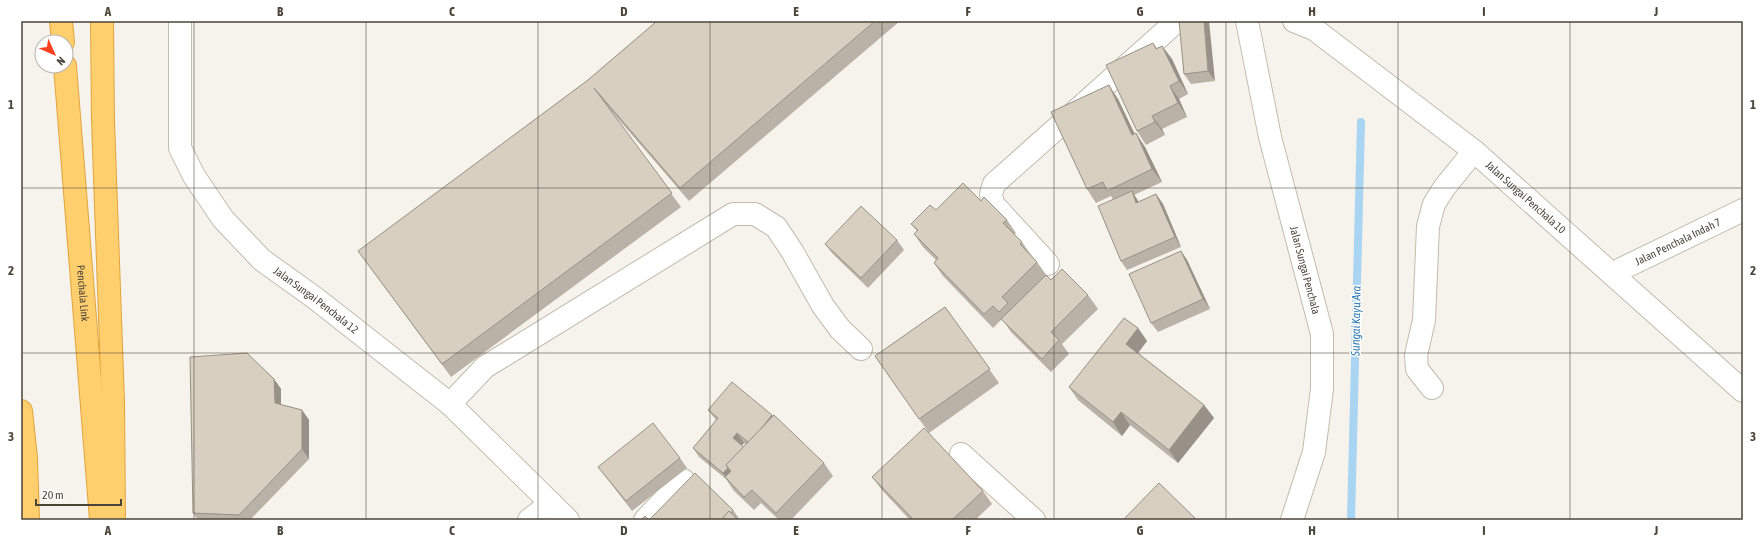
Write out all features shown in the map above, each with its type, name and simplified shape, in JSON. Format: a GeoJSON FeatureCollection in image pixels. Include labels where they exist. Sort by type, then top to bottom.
{"type":"FeatureCollection","features":[{"type":"Feature","properties":{"kind":"highway"},"geometry":{"type":"LineString","coordinates":[[61,21],[62,34]]}},
{"type":"Feature","properties":{"kind":"highway"},"geometry":{"type":"LineString","coordinates":[[102,21],[103,121],[113,402],[114,520]]}},
{"type":"Feature","properties":{"kind":"highway","name":"Penchala Link"},"geometry":{"type":"LineString","coordinates":[[66,74],[101,520]]}},
{"type":"Feature","properties":{"kind":"highway"},"geometry":{"type":"LineString","coordinates":[[21,411],[26,458],[28,520]]}},
{"type":"Feature","properties":{"kind":"street","name":"Jalan Sungai Penchala 12"},"geometry":{"type":"LineString","coordinates":[[180,21],[180,148],[194,176],[223,219],[262,260],[315,298],[450,404],[568,520]]}},
{"type":"Feature","properties":{"kind":"street"},"geometry":{"type":"LineString","coordinates":[[1048,264],[993,204],[991,194],[994,184],[1177,21]]}},
{"type":"Feature","properties":{"kind":"street","name":"Jalan Sungai Penchala"},"geometry":{"type":"LineString","coordinates":[[1247,21],[1270,137],[1322,334],[1322,389],[1314,452],[1292,520]]}},
{"type":"Feature","properties":{"kind":"street","name":"Jalan Sungai Penchala 10"},"geometry":{"type":"LineString","coordinates":[[1294,21],[1314,29],[1474,151],[1613,273],[1743,391]]}},
{"type":"Feature","properties":{"kind":"street"},"geometry":{"type":"LineString","coordinates":[[1432,388],[1417,369],[1416,355],[1424,320],[1428,226],[1434,204],[1444,188],[1474,151]]}},
{"type":"Feature","properties":{"kind":"street","name":"Jalan Penchala Indah 7"},"geometry":{"type":"LineString","coordinates":[[1613,273],[1743,210]]}},
{"type":"Feature","properties":{"kind":"street"},"geometry":{"type":"LineString","coordinates":[[450,404],[485,367],[733,214],[755,214],[776,227],[792,251],[823,306],[840,329],[861,349]]}},
{"type":"Feature","properties":{"kind":"street"},"geometry":{"type":"LineString","coordinates":[[961,454],[1034,520]]}},
{"type":"Feature","properties":{"kind":"street"},"geometry":{"type":"LineString","coordinates":[[645,520],[683,480]]}},
{"type":"Feature","properties":{"kind":"street"},"geometry":{"type":"LineString","coordinates":[[529,520],[551,503]]}},
{"type":"Feature","properties":{"kind":"building"},"geometry":{"type":"Polygon","coordinates":[[[657,21],[875,21],[680,188],[594,88],[672,193],[442,364],[358,251],[588,80],[657,21]]]}},
{"type":"Feature","properties":{"kind":"building"},"geometry":{"type":"Polygon","coordinates":[[[1179,21],[1204,21],[1208,71],[1184,74],[1179,21]]]}},
{"type":"Feature","properties":{"kind":"building"},"geometry":{"type":"Polygon","coordinates":[[[1153,43],[1156,49],[1162,46],[1179,81],[1170,86],[1178,103],[1152,116],[1155,122],[1137,131],[1106,65],[1153,43]]]}},
{"type":"Feature","properties":{"kind":"building"},"geometry":{"type":"Polygon","coordinates":[[[1109,85],[1132,135],[1136,133],[1152,169],[1107,191],[1103,182],[1087,189],[1051,112],[1109,85]]]}},
{"type":"Feature","properties":{"kind":"building"},"geometry":{"type":"Polygon","coordinates":[[[963,183],[981,201],[984,197],[1007,220],[1003,223],[1022,242],[1020,244],[1037,262],[1002,297],[1008,303],[999,312],[993,306],[984,314],[934,263],[938,258],[914,234],[918,230],[911,224],[930,205],[936,210],[963,183]]]}},
{"type":"Feature","properties":{"kind":"building"},"geometry":{"type":"Polygon","coordinates":[[[1132,191],[1136,203],[1156,194],[1175,237],[1121,261],[1098,206],[1132,191]]]}},
{"type":"Feature","properties":{"kind":"building"},"geometry":{"type":"Polygon","coordinates":[[[861,206],[897,240],[861,278],[825,244],[861,206]]]}},
{"type":"Feature","properties":{"kind":"building"},"geometry":{"type":"Polygon","coordinates":[[[1181,251],[1203,299],[1151,323],[1129,274],[1181,251]]]}},
{"type":"Feature","properties":{"kind":"building"},"geometry":{"type":"Polygon","coordinates":[[[1062,269],[1088,295],[1051,332],[1059,340],[1042,359],[1001,319],[1046,275],[1051,280],[1062,269]]]}},
{"type":"Feature","properties":{"kind":"building"},"geometry":{"type":"Polygon","coordinates":[[[945,307],[990,369],[919,419],[875,356],[945,307]]]}},
{"type":"Feature","properties":{"kind":"building"},"geometry":{"type":"Polygon","coordinates":[[[1124,318],[1138,328],[1126,344],[1204,405],[1169,450],[1121,412],[1113,422],[1069,387],[1124,318]]]}},
{"type":"Feature","properties":{"kind":"building"},"geometry":{"type":"Polygon","coordinates":[[[247,353],[274,379],[275,403],[302,410],[302,449],[239,515],[193,513],[190,357],[247,353]]]}},
{"type":"Feature","properties":{"kind":"building"},"geometry":{"type":"Polygon","coordinates":[[[732,382],[772,415],[756,435],[748,442],[737,433],[733,438],[744,447],[726,465],[728,468],[723,473],[693,448],[718,418],[708,410],[732,382]]]}},
{"type":"Feature","properties":{"kind":"building"},"geometry":{"type":"Polygon","coordinates":[[[774,415],[824,463],[776,513],[752,490],[744,497],[725,477],[731,471],[726,465],[774,415]]]}},
{"type":"Feature","properties":{"kind":"building"},"geometry":{"type":"Polygon","coordinates":[[[653,423],[680,458],[626,501],[598,467],[653,423]]]}},
{"type":"Feature","properties":{"kind":"building"},"geometry":{"type":"Polygon","coordinates":[[[924,428],[983,491],[952,520],[914,520],[872,477],[924,428]]]}},
{"type":"Feature","properties":{"kind":"building"},"geometry":{"type":"Polygon","coordinates":[[[695,473],[733,510],[731,513],[729,511],[721,520],[650,520],[650,519],[695,473]]]}},
{"type":"Feature","properties":{"kind":"building"},"geometry":{"type":"Polygon","coordinates":[[[1159,483],[1197,520],[1123,520],[1159,483]]]}},
{"type":"Feature","properties":{"kind":"building"},"geometry":{"type":"Polygon","coordinates":[[[729,511],[738,520],[721,520],[729,511]]]}},
{"type":"Feature","properties":{"kind":"building"},"geometry":{"type":"Polygon","coordinates":[[[645,516],[649,520],[641,520],[645,516]]]}},
{"type":"Feature","properties":{"kind":"waterway","name":"Sungai Kayu Ara"},"geometry":{"type":"LineString","coordinates":[[1351,520],[1361,122]]}}]}
